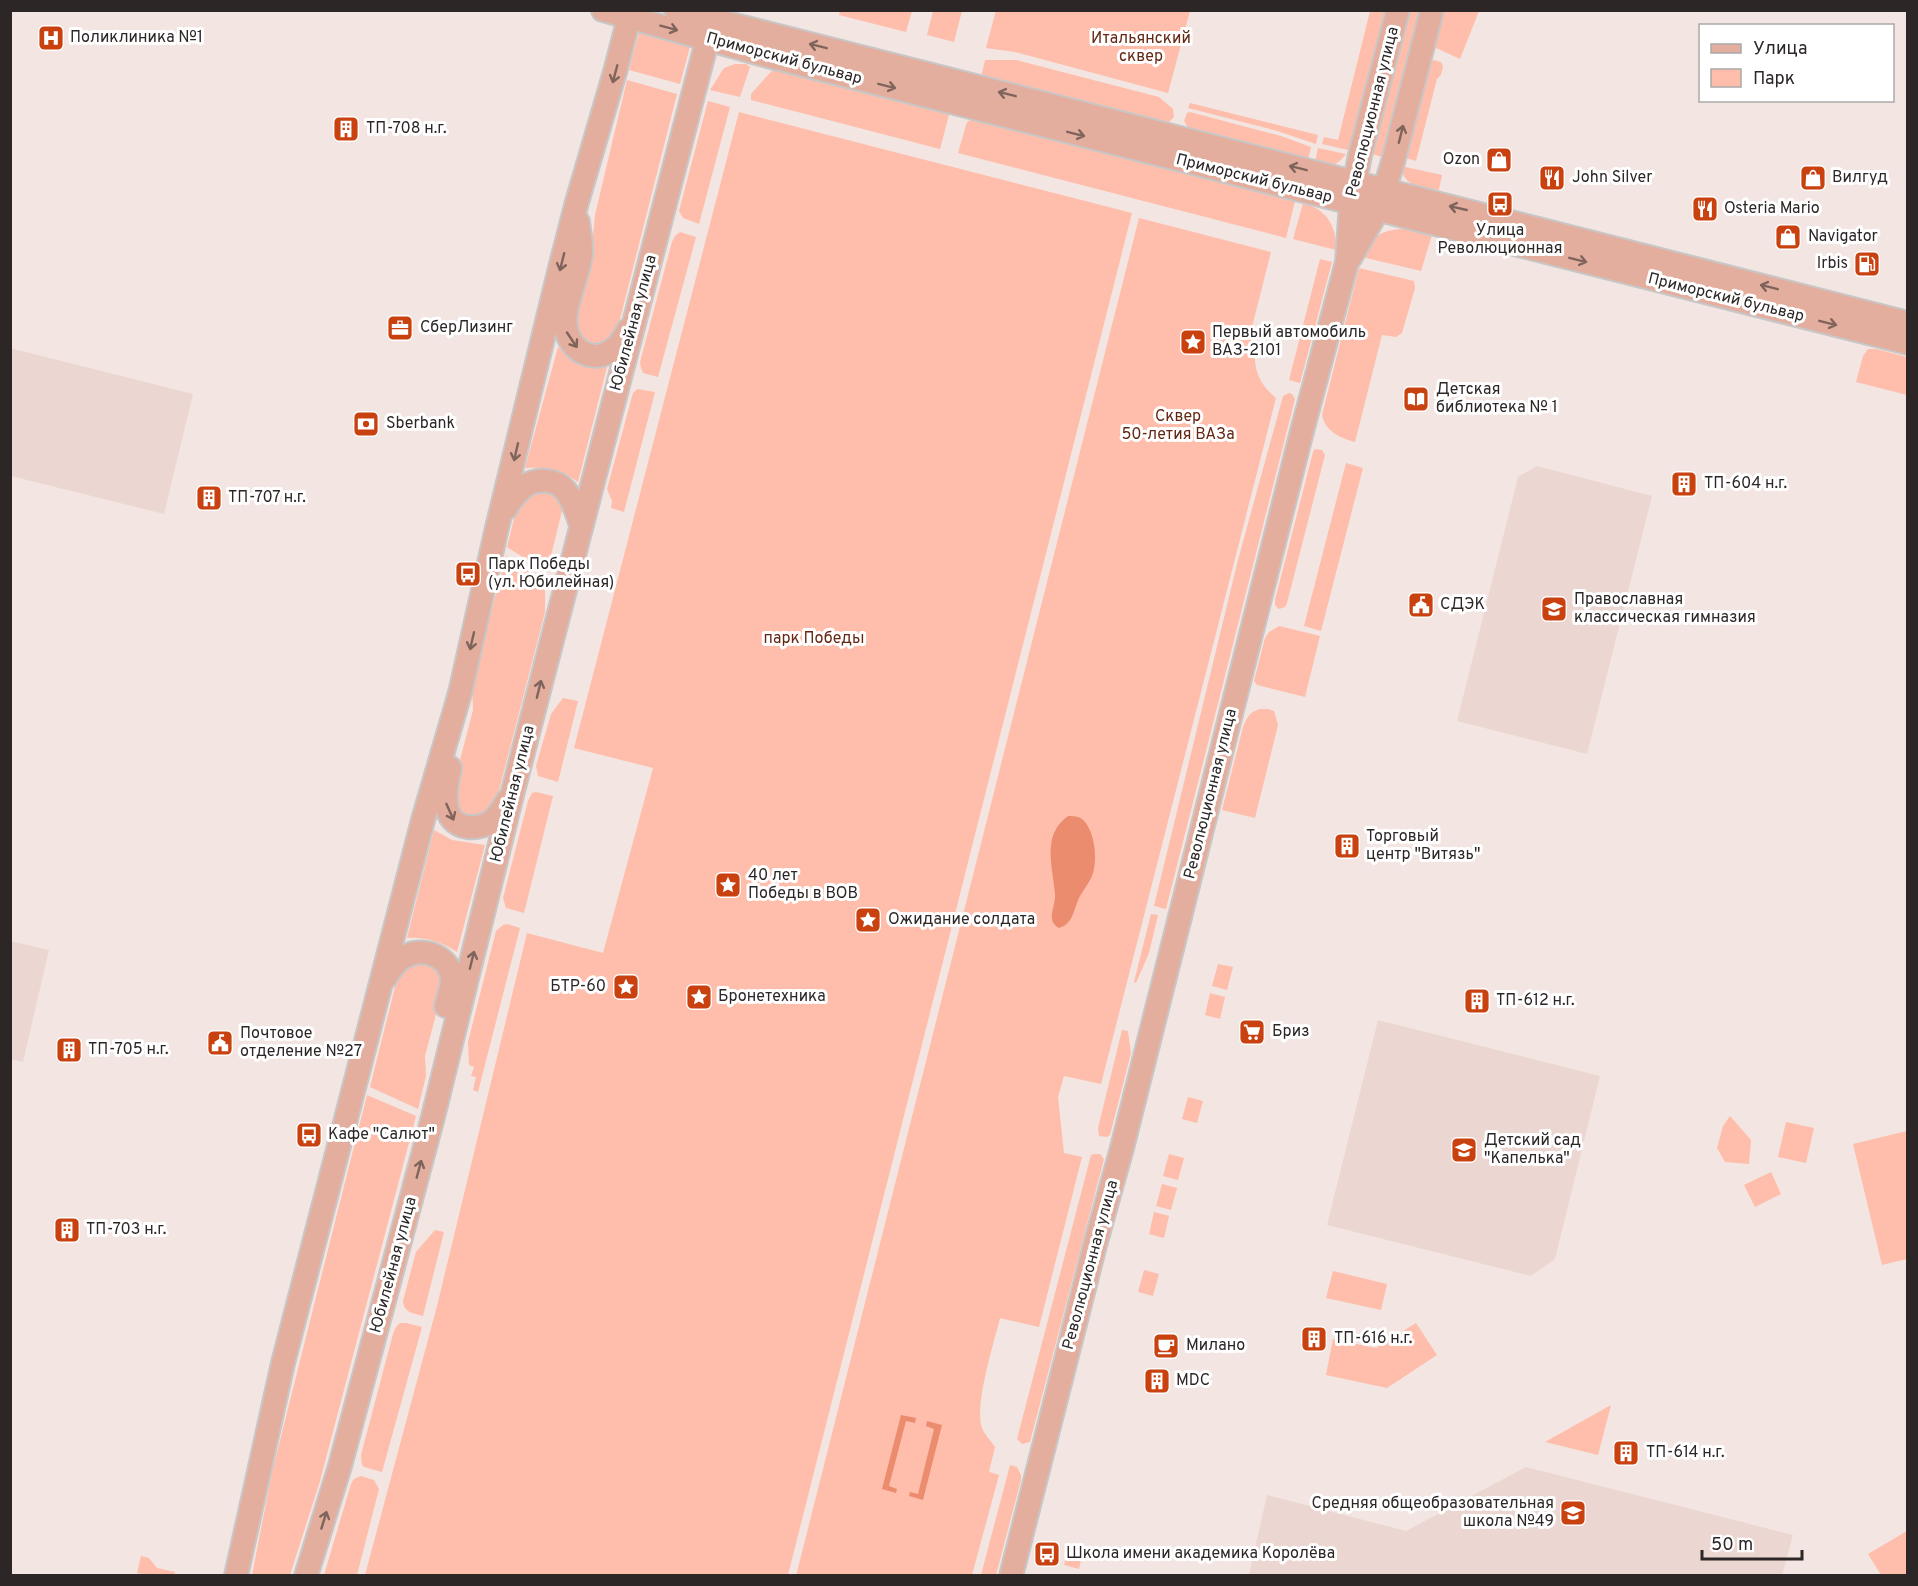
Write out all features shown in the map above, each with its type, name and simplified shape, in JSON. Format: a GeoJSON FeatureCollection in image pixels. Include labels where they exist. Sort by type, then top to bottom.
{"type":"FeatureCollection","features":[{"type":"Feature","properties":{"kind":"main road","name":"Приморский бульвар"},"geometry":{"type":"LineString","coordinates":[[603,10],[712,23],[775,58],[1382,200],[1908,343]]}},
{"type":"Feature","properties":{"kind":"main road"},"geometry":{"type":"LineString","coordinates":[[676,10],[712,23]]}},
{"type":"Feature","properties":{"kind":"main road","name":"Революционная улица"},"geometry":{"type":"LineString","coordinates":[[1011,1575],[1347,262],[1353,193],[1360,155],[1398,10]]}},
{"type":"Feature","properties":{"kind":"main road","name":"Революционная улица"},"geometry":{"type":"LineString","coordinates":[[1347,262],[1382,200],[1432,10]]}},
{"type":"Feature","properties":{"kind":"main road"},"geometry":{"type":"LineString","coordinates":[[236,1575],[283,1364],[423,820],[460,693],[577,202],[630,14]]}},
{"type":"Feature","properties":{"kind":"main road","name":"Юбилейная улица"},"geometry":{"type":"LineString","coordinates":[[306,1575],[343,1455],[441,1084],[512,795],[712,23]]}},
{"type":"Feature","properties":{"kind":"main road"},"geometry":{"type":"LineString","coordinates":[[1382,200],[1908,323]]}},
{"type":"Feature","properties":{"kind":"main road"},"geometry":{"type":"LineString","coordinates":[[577,202],[581,254],[564,321],[567,335],[573,346],[583,353],[597,357],[612,352],[622,341],[636,315]]}},
{"type":"Feature","properties":{"kind":"main road"},"geometry":{"type":"LineString","coordinates":[[501,516],[514,496],[525,485],[536,481],[547,481],[564,488],[572,501],[581,525]]}},
{"type":"Feature","properties":{"kind":"main road"},"geometry":{"type":"LineString","coordinates":[[460,693],[461,724],[445,793],[449,815],[455,822],[465,827],[482,826],[492,821],[512,795]]}},
{"type":"Feature","properties":{"kind":"main road"},"geometry":{"type":"LineString","coordinates":[[382,981],[403,957],[415,952],[438,956],[447,964],[453,980],[436,1047],[441,1084]]}},
{"type":"Feature","properties":{"kind":"shaded area"},"geometry":{"type":"Polygon","coordinates":[[[10,348],[193,394],[164,514],[11,476],[10,348]]]}},
{"type":"Feature","properties":{"kind":"shaded area","name":"Православная классическая гимназия"},"geometry":{"type":"Polygon","coordinates":[[[1537,466],[1652,496],[1587,754],[1457,721],[1518,477],[1537,466]]]}},
{"type":"Feature","properties":{"kind":"shaded area"},"geometry":{"type":"Polygon","coordinates":[[[1068,816],[1075,816],[1086,823],[1094,842],[1095,863],[1092,877],[1079,898],[1070,920],[1059,928],[1052,917],[1055,894],[1051,842],[1054,832],[1068,816]]]}},
{"type":"Feature","properties":{"kind":"shaded area"},"geometry":{"type":"Polygon","coordinates":[[[10,941],[49,950],[23,1062],[11,1059],[10,941]]]}},
{"type":"Feature","properties":{"kind":"shaded area","name":"Детский сад \"Капелька\""},"geometry":{"type":"Polygon","coordinates":[[[1378,1020],[1600,1076],[1555,1259],[1531,1276],[1327,1225],[1378,1020]]]}},
{"type":"Feature","properties":{"kind":"shaded area"},"geometry":{"type":"Polygon","coordinates":[[[901,1415],[916,1418],[915,1423],[906,1421],[889,1486],[897,1489],[896,1493],[882,1489],[901,1415]]]}},
{"type":"Feature","properties":{"kind":"shaded area"},"geometry":{"type":"Polygon","coordinates":[[[927,1421],[942,1425],[923,1500],[909,1496],[910,1492],[918,1494],[934,1429],[926,1426],[927,1421]]]}},
{"type":"Feature","properties":{"kind":"shaded area","name":"Средняя общеобразовательная школа №49"},"geometry":{"type":"Polygon","coordinates":[[[1526,1467],[1793,1535],[1782,1575],[1249,1575],[1267,1495],[1406,1531],[1526,1467]]]}},
{"type":"Feature","properties":{"kind":"green space"},"geometry":{"type":"Polygon","coordinates":[[[840,10],[912,11],[906,32],[839,15],[840,10]]]}},
{"type":"Feature","properties":{"kind":"green space","name":"Итальянский сквер"},"geometry":{"type":"Polygon","coordinates":[[[996,10],[1190,11],[1168,93],[1015,52],[986,48],[996,10]]]}},
{"type":"Feature","properties":{"kind":"green space"},"geometry":{"type":"Polygon","coordinates":[[[933,11],[962,11],[954,42],[927,35],[933,11]]]}},
{"type":"Feature","properties":{"kind":"green space"},"geometry":{"type":"Polygon","coordinates":[[[1370,11],[1385,11],[1351,144],[1348,150],[1322,144],[1324,137],[1338,140],[1370,11]]]}},
{"type":"Feature","properties":{"kind":"green space"},"geometry":{"type":"Polygon","coordinates":[[[1406,11],[1419,11],[1382,157],[1369,153],[1406,11]]]}},
{"type":"Feature","properties":{"kind":"green space"},"geometry":{"type":"Polygon","coordinates":[[[1439,11],[1479,11],[1460,59],[1432,46],[1439,11]]]}},
{"type":"Feature","properties":{"kind":"green space"},"geometry":{"type":"Polygon","coordinates":[[[641,25],[692,39],[680,84],[629,70],[641,25]]]}},
{"type":"Feature","properties":{"kind":"green space"},"geometry":{"type":"Polygon","coordinates":[[[985,60],[1016,60],[1159,97],[1173,109],[1174,117],[1167,124],[981,77],[985,60]]]}},
{"type":"Feature","properties":{"kind":"green space"},"geometry":{"type":"Polygon","coordinates":[[[1434,60],[1441,62],[1443,66],[1441,75],[1437,79],[1416,161],[1402,157],[1428,62],[1434,60]]]}},
{"type":"Feature","properties":{"kind":"green space"},"geometry":{"type":"Polygon","coordinates":[[[735,64],[746,64],[750,67],[740,97],[710,90],[724,68],[735,64]]]}},
{"type":"Feature","properties":{"kind":"green space"},"geometry":{"type":"Polygon","coordinates":[[[776,66],[950,111],[940,149],[751,100],[751,94],[776,66]]]}},
{"type":"Feature","properties":{"kind":"green space"},"geometry":{"type":"Polygon","coordinates":[[[627,80],[677,94],[616,335],[603,345],[586,344],[573,325],[592,245],[595,215],[627,80]]]}},
{"type":"Feature","properties":{"kind":"green space"},"geometry":{"type":"Polygon","coordinates":[[[708,101],[730,107],[699,224],[683,218],[679,211],[708,101]]]}},
{"type":"Feature","properties":{"kind":"green space"},"geometry":{"type":"Polygon","coordinates":[[[1190,103],[1318,135],[1316,144],[1274,130],[1188,108],[1190,103]]]}},
{"type":"Feature","properties":{"kind":"green space","name":"парк Победы"},"geometry":{"type":"Polygon","coordinates":[[[739,112],[1132,213],[788,1575],[365,1575],[437,1306],[527,933],[603,953],[653,768],[574,748],[739,112]]]}},
{"type":"Feature","properties":{"kind":"green space"},"geometry":{"type":"Polygon","coordinates":[[[1187,113],[1281,136],[1311,147],[1308,160],[1189,129],[1184,121],[1187,113]]]}},
{"type":"Feature","properties":{"kind":"green space"},"geometry":{"type":"Polygon","coordinates":[[[976,118],[1295,201],[1286,238],[958,153],[968,121],[976,118]]]}},
{"type":"Feature","properties":{"kind":"green space"},"geometry":{"type":"Polygon","coordinates":[[[1318,148],[1346,154],[1336,164],[1315,162],[1318,148]]]}},
{"type":"Feature","properties":{"kind":"green space"},"geometry":{"type":"Polygon","coordinates":[[[1401,166],[1442,175],[1438,194],[1414,186],[1405,178],[1401,166]]]}},
{"type":"Feature","properties":{"kind":"green space"},"geometry":{"type":"Polygon","coordinates":[[[1303,203],[1324,214],[1332,226],[1336,250],[1293,239],[1303,203]]]}},
{"type":"Feature","properties":{"kind":"green space","name":"Сквер 50-летия ВАЗа"},"geometry":{"type":"Polygon","coordinates":[[[1139,218],[1271,252],[1251,331],[1258,335],[1255,353],[1256,370],[1263,385],[1276,398],[1101,1084],[1064,1076],[1058,1097],[1064,1153],[1082,1157],[1039,1327],[1000,1318],[983,1390],[980,1418],[983,1430],[995,1447],[989,1472],[999,1475],[972,1575],[796,1576],[1139,218]]]}},
{"type":"Feature","properties":{"kind":"green space"},"geometry":{"type":"Polygon","coordinates":[[[1404,229],[1432,235],[1421,271],[1362,257],[1378,236],[1389,231],[1404,229]]]}},
{"type":"Feature","properties":{"kind":"green space"},"geometry":{"type":"Polygon","coordinates":[[[680,232],[696,237],[658,377],[643,373],[640,362],[672,242],[680,232]]]}},
{"type":"Feature","properties":{"kind":"green space"},"geometry":{"type":"Polygon","coordinates":[[[1320,259],[1332,262],[1300,383],[1289,380],[1320,259]]]}},
{"type":"Feature","properties":{"kind":"green space"},"geometry":{"type":"Polygon","coordinates":[[[1359,268],[1414,281],[1415,288],[1402,333],[1396,337],[1382,335],[1355,442],[1330,430],[1322,415],[1359,268]]]}},
{"type":"Feature","properties":{"kind":"green space"},"geometry":{"type":"Polygon","coordinates":[[[558,347],[580,363],[607,367],[578,482],[553,470],[525,468],[558,347]]]}},
{"type":"Feature","properties":{"kind":"green space"},"geometry":{"type":"Polygon","coordinates":[[[1868,349],[1907,357],[1907,395],[1856,382],[1863,356],[1868,349]]]}},
{"type":"Feature","properties":{"kind":"green space"},"geometry":{"type":"Polygon","coordinates":[[[637,389],[655,392],[624,512],[611,508],[612,501],[607,489],[633,393],[637,389]]]}},
{"type":"Feature","properties":{"kind":"green space"},"geometry":{"type":"Polygon","coordinates":[[[1289,393],[1295,399],[1166,909],[1154,906],[1238,560],[1283,396],[1289,393]]]}},
{"type":"Feature","properties":{"kind":"green space"},"geometry":{"type":"Polygon","coordinates":[[[1315,449],[1322,450],[1325,455],[1287,603],[1285,607],[1279,609],[1275,605],[1275,600],[1315,449]]]}},
{"type":"Feature","properties":{"kind":"green space"},"geometry":{"type":"Polygon","coordinates":[[[1346,463],[1363,468],[1321,631],[1304,626],[1346,463]]]}},
{"type":"Feature","properties":{"kind":"green space"},"geometry":{"type":"Polygon","coordinates":[[[528,492],[554,492],[563,507],[547,572],[507,547],[517,507],[528,492]]]}},
{"type":"Feature","properties":{"kind":"green space"},"geometry":{"type":"Polygon","coordinates":[[[506,556],[545,581],[545,612],[495,806],[490,814],[469,822],[452,803],[452,791],[473,710],[472,684],[506,556]]]}},
{"type":"Feature","properties":{"kind":"green space"},"geometry":{"type":"Polygon","coordinates":[[[1279,626],[1320,636],[1305,697],[1257,685],[1254,681],[1265,638],[1269,632],[1279,626]]]}},
{"type":"Feature","properties":{"kind":"green space"},"geometry":{"type":"Polygon","coordinates":[[[563,698],[578,701],[558,782],[538,776],[536,766],[551,714],[563,698]]]}},
{"type":"Feature","properties":{"kind":"green space"},"geometry":{"type":"Polygon","coordinates":[[[1260,709],[1274,711],[1278,725],[1255,818],[1222,810],[1243,727],[1247,718],[1260,709]]]}},
{"type":"Feature","properties":{"kind":"green space"},"geometry":{"type":"Polygon","coordinates":[[[532,793],[553,796],[524,913],[506,908],[503,898],[528,801],[532,793]]]}},
{"type":"Feature","properties":{"kind":"green space"},"geometry":{"type":"Polygon","coordinates":[[[434,830],[452,840],[485,845],[457,952],[434,941],[407,938],[434,830]]]}},
{"type":"Feature","properties":{"kind":"green space"},"geometry":{"type":"Polygon","coordinates":[[[1151,914],[1158,915],[1149,953],[1136,983],[1134,982],[1151,914]]]}},
{"type":"Feature","properties":{"kind":"green space"},"geometry":{"type":"Polygon","coordinates":[[[507,924],[520,928],[478,1092],[473,1090],[476,1077],[471,1076],[474,1067],[469,1065],[468,1042],[496,931],[507,924]]]}},
{"type":"Feature","properties":{"kind":"green space"},"geometry":{"type":"Polygon","coordinates":[[[417,960],[439,968],[443,988],[425,1056],[426,1076],[418,1109],[370,1087],[398,975],[417,960]]]}},
{"type":"Feature","properties":{"kind":"green space"},"geometry":{"type":"Polygon","coordinates":[[[1218,964],[1233,967],[1227,990],[1212,986],[1218,964]]]}},
{"type":"Feature","properties":{"kind":"green space"},"geometry":{"type":"Polygon","coordinates":[[[1210,993],[1225,997],[1220,1019],[1205,1015],[1210,993]]]}},
{"type":"Feature","properties":{"kind":"green space"},"geometry":{"type":"Polygon","coordinates":[[[1122,1030],[1128,1031],[1131,1053],[1110,1135],[1099,1136],[1098,1128],[1122,1030]]]}},
{"type":"Feature","properties":{"kind":"green space"},"geometry":{"type":"Polygon","coordinates":[[[367,1095],[416,1116],[320,1481],[290,1575],[252,1575],[272,1472],[367,1095]]]}},
{"type":"Feature","properties":{"kind":"green space"},"geometry":{"type":"Polygon","coordinates":[[[1188,1097],[1203,1101],[1197,1123],[1182,1119],[1188,1097]]]}},
{"type":"Feature","properties":{"kind":"green space"},"geometry":{"type":"Polygon","coordinates":[[[1730,1116],[1751,1140],[1749,1164],[1725,1162],[1717,1148],[1723,1126],[1730,1116]]]}},
{"type":"Feature","properties":{"kind":"green space"},"geometry":{"type":"Polygon","coordinates":[[[1786,1122],[1814,1128],[1806,1163],[1778,1157],[1786,1122]]]}},
{"type":"Feature","properties":{"kind":"green space"},"geometry":{"type":"Polygon","coordinates":[[[1907,1131],[1907,1259],[1882,1265],[1853,1144],[1907,1131]]]}},
{"type":"Feature","properties":{"kind":"green space"},"geometry":{"type":"Polygon","coordinates":[[[1100,1154],[1104,1159],[1030,1442],[1022,1444],[1017,1439],[1091,1155],[1100,1154]]]}},
{"type":"Feature","properties":{"kind":"green space"},"geometry":{"type":"Polygon","coordinates":[[[1169,1154],[1184,1158],[1178,1180],[1163,1176],[1169,1154]]]}},
{"type":"Feature","properties":{"kind":"green space"},"geometry":{"type":"Polygon","coordinates":[[[1771,1172],[1781,1194],[1755,1207],[1744,1185],[1771,1172]]]}},
{"type":"Feature","properties":{"kind":"green space"},"geometry":{"type":"Polygon","coordinates":[[[1162,1184],[1177,1188],[1171,1210],[1156,1206],[1162,1184]]]}},
{"type":"Feature","properties":{"kind":"green space"},"geometry":{"type":"Polygon","coordinates":[[[1154,1212],[1169,1216],[1164,1238],[1149,1234],[1154,1212]]]}},
{"type":"Feature","properties":{"kind":"green space"},"geometry":{"type":"Polygon","coordinates":[[[435,1230],[444,1232],[423,1316],[407,1310],[403,1301],[416,1252],[435,1230]]]}},
{"type":"Feature","properties":{"kind":"green space"},"geometry":{"type":"Polygon","coordinates":[[[1144,1270],[1159,1274],[1153,1296],[1138,1292],[1144,1270]]]}},
{"type":"Feature","properties":{"kind":"green space"},"geometry":{"type":"Polygon","coordinates":[[[1333,1271],[1387,1284],[1381,1310],[1326,1298],[1333,1271]]]}},
{"type":"Feature","properties":{"kind":"green space"},"geometry":{"type":"Polygon","coordinates":[[[400,1323],[422,1327],[382,1472],[364,1467],[361,1455],[393,1334],[400,1323]]]}},
{"type":"Feature","properties":{"kind":"green space"},"geometry":{"type":"Polygon","coordinates":[[[1416,1323],[1437,1355],[1387,1388],[1326,1375],[1333,1339],[1376,1348],[1416,1323]]]}},
{"type":"Feature","properties":{"kind":"green space"},"geometry":{"type":"Polygon","coordinates":[[[1611,1405],[1598,1455],[1545,1442],[1611,1405]]]}},
{"type":"Feature","properties":{"kind":"green space"},"geometry":{"type":"Polygon","coordinates":[[[1010,1465],[1017,1467],[1021,1480],[996,1575],[981,1575],[1010,1465]]]}},
{"type":"Feature","properties":{"kind":"green space"},"geometry":{"type":"Polygon","coordinates":[[[361,1476],[374,1480],[379,1489],[357,1575],[324,1575],[351,1484],[354,1479],[361,1476]]]}},
{"type":"Feature","properties":{"kind":"green space"},"geometry":{"type":"Polygon","coordinates":[[[1907,1531],[1907,1575],[1881,1575],[1868,1554],[1907,1531]]]}},
{"type":"Feature","properties":{"kind":"green space"},"geometry":{"type":"Polygon","coordinates":[[[1069,1544],[1084,1547],[1079,1569],[1064,1565],[1069,1544]]]}},
{"type":"Feature","properties":{"kind":"green space"},"geometry":{"type":"Polygon","coordinates":[[[141,1556],[149,1558],[157,1568],[175,1572],[174,1575],[137,1573],[141,1556]]]}},
{"type":"Feature","properties":{"kind":"place","name":"Поликлиника №1"},"geometry":{"type":"Point","coordinates":[51,38]}},
{"type":"Feature","properties":{"kind":"place","name":"ТП-708 н.г."},"geometry":{"type":"Point","coordinates":[346,129]}},
{"type":"Feature","properties":{"kind":"place","name":"Ozon"},"geometry":{"type":"Point","coordinates":[1499,160]}},
{"type":"Feature","properties":{"kind":"place","name":"John Silver"},"geometry":{"type":"Point","coordinates":[1552,178]}},
{"type":"Feature","properties":{"kind":"place","name":"Вилгуд"},"geometry":{"type":"Point","coordinates":[1813,178]}},
{"type":"Feature","properties":{"kind":"place","name":"Улица Революционная"},"geometry":{"type":"Point","coordinates":[1500,204]}},
{"type":"Feature","properties":{"kind":"place","name":"Osteria Mario"},"geometry":{"type":"Point","coordinates":[1705,209]}},
{"type":"Feature","properties":{"kind":"place","name":"Navigator"},"geometry":{"type":"Point","coordinates":[1788,237]}},
{"type":"Feature","properties":{"kind":"place","name":"Irbis"},"geometry":{"type":"Point","coordinates":[1867,264]}},
{"type":"Feature","properties":{"kind":"place","name":"СберЛизинг"},"geometry":{"type":"Point","coordinates":[400,328]}},
{"type":"Feature","properties":{"kind":"place","name":"Первый автомобиль ВАЗ-2101"},"geometry":{"type":"Point","coordinates":[1193,342]}},
{"type":"Feature","properties":{"kind":"place","name":"Детская библиотека № 1"},"geometry":{"type":"Point","coordinates":[1416,399]}},
{"type":"Feature","properties":{"kind":"place","name":"Sberbank"},"geometry":{"type":"Point","coordinates":[366,424]}},
{"type":"Feature","properties":{"kind":"place","name":"ТП-604 н.г."},"geometry":{"type":"Point","coordinates":[1684,484]}},
{"type":"Feature","properties":{"kind":"place","name":"ТП-707 н.г."},"geometry":{"type":"Point","coordinates":[209,498]}},
{"type":"Feature","properties":{"kind":"place","name":"Парк Победы (ул. Юбилейная)"},"geometry":{"type":"Point","coordinates":[468,574]}},
{"type":"Feature","properties":{"kind":"place","name":"СДЭК"},"geometry":{"type":"Point","coordinates":[1421,605]}},
{"type":"Feature","properties":{"kind":"place","name":"Православная классическая гимназия"},"geometry":{"type":"Point","coordinates":[1554,609]}},
{"type":"Feature","properties":{"kind":"place","name":"Торговый центр \"Витязь\""},"geometry":{"type":"Point","coordinates":[1347,846]}},
{"type":"Feature","properties":{"kind":"place","name":"40 лет Победы в ВОВ"},"geometry":{"type":"Point","coordinates":[728,885]}},
{"type":"Feature","properties":{"kind":"place","name":"Ожидание солдата"},"geometry":{"type":"Point","coordinates":[868,920]}},
{"type":"Feature","properties":{"kind":"place","name":"БТР-60"},"geometry":{"type":"Point","coordinates":[626,987]}},
{"type":"Feature","properties":{"kind":"place","name":"Бронетехника"},"geometry":{"type":"Point","coordinates":[699,997]}},
{"type":"Feature","properties":{"kind":"place","name":"ТП-612 н.г."},"geometry":{"type":"Point","coordinates":[1477,1001]}},
{"type":"Feature","properties":{"kind":"place","name":"Бриз"},"geometry":{"type":"Point","coordinates":[1252,1032]}},
{"type":"Feature","properties":{"kind":"place","name":"Почтовое отделение №27"},"geometry":{"type":"Point","coordinates":[220,1043]}},
{"type":"Feature","properties":{"kind":"place","name":"ТП-705 н.г."},"geometry":{"type":"Point","coordinates":[69,1050]}},
{"type":"Feature","properties":{"kind":"place","name":"Кафе \"Салют\""},"geometry":{"type":"Point","coordinates":[309,1135]}},
{"type":"Feature","properties":{"kind":"place","name":"Детский сад \"Капелька\""},"geometry":{"type":"Point","coordinates":[1464,1150]}},
{"type":"Feature","properties":{"kind":"place","name":"ТП-703 н.г."},"geometry":{"type":"Point","coordinates":[67,1230]}},
{"type":"Feature","properties":{"kind":"place","name":"ТП-616 н.г."},"geometry":{"type":"Point","coordinates":[1314,1339]}},
{"type":"Feature","properties":{"kind":"place","name":"Милано"},"geometry":{"type":"Point","coordinates":[1166,1346]}},
{"type":"Feature","properties":{"kind":"place","name":"MDC"},"geometry":{"type":"Point","coordinates":[1157,1381]}},
{"type":"Feature","properties":{"kind":"place","name":"ТП-614 н.г."},"geometry":{"type":"Point","coordinates":[1626,1453]}},
{"type":"Feature","properties":{"kind":"place","name":"Средняя общеобразовательная школа №49"},"geometry":{"type":"Point","coordinates":[1573,1513]}},
{"type":"Feature","properties":{"kind":"place","name":"Школа имени академика Королёва"},"geometry":{"type":"Point","coordinates":[1047,1554]}}]}
